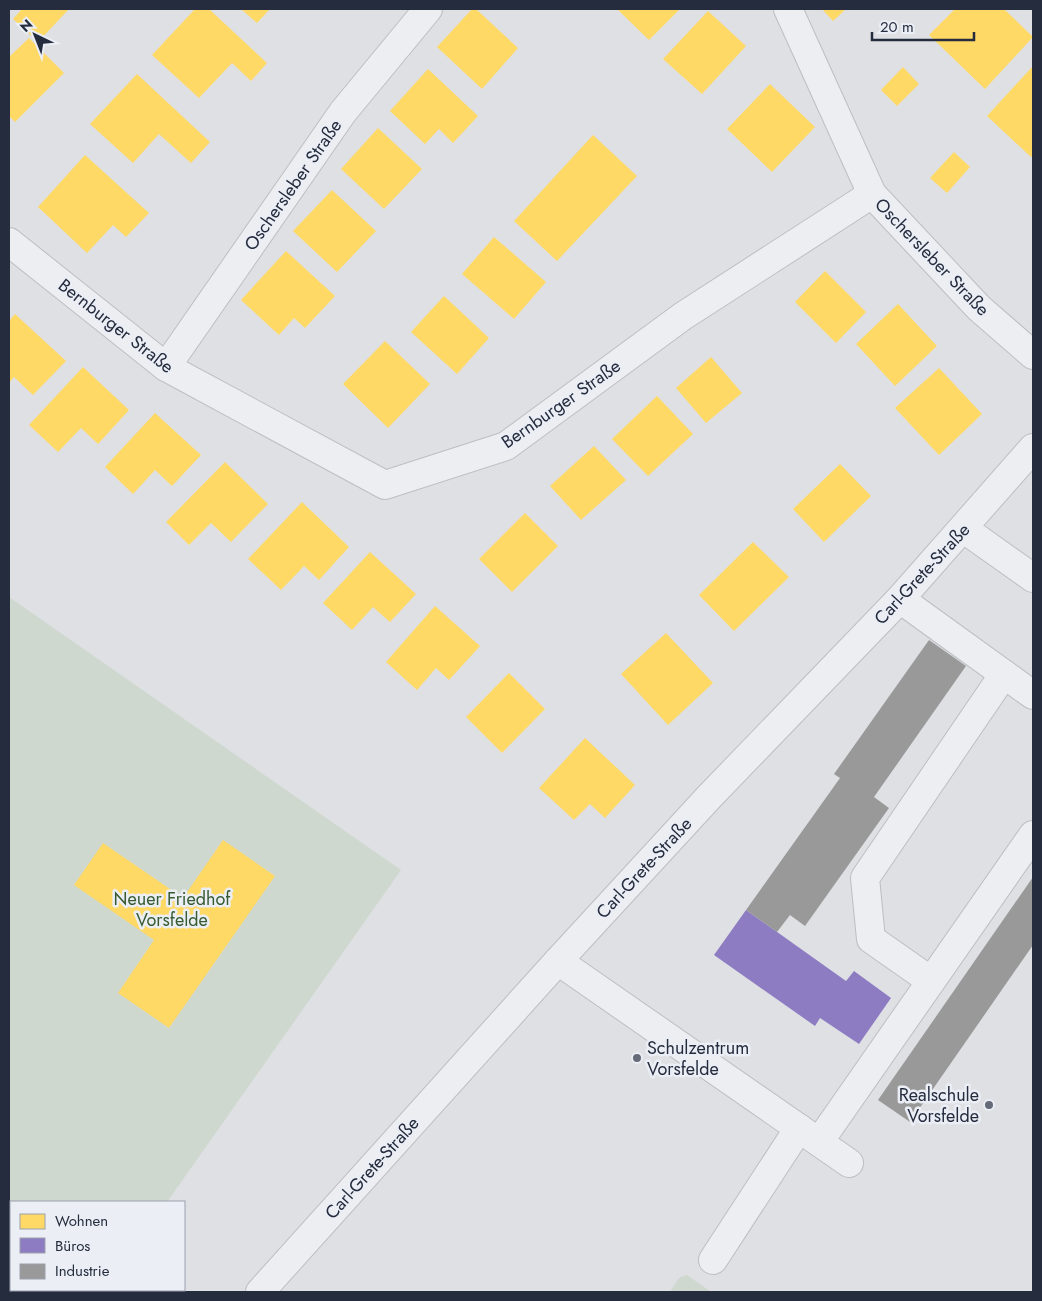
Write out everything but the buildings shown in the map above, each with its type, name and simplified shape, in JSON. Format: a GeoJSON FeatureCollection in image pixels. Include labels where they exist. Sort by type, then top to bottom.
{"type":"FeatureCollection","features":[{"type":"Feature","properties":{"kind":"street","name":"Oschersleber Straße"},"geometry":{"type":"LineString","coordinates":[[166,367],[344,112],[428,9]]}},
{"type":"Feature","properties":{"kind":"street","name":"Oschersleber Straße"},"geometry":{"type":"LineString","coordinates":[[788,9],[872,194],[980,308],[1033,355]]}},
{"type":"Feature","properties":{"kind":"street","name":"Bernburger Straße"},"geometry":{"type":"LineString","coordinates":[[9,242],[166,367],[385,485],[506,446],[683,316],[872,194]]}},
{"type":"Feature","properties":{"kind":"street","name":"Carl-Grete-Straße"},"geometry":{"type":"LineString","coordinates":[[260,1292],[558,961],[709,797],[900,599],[964,529],[1033,448]]}},
{"type":"Feature","properties":{"kind":"street"},"geometry":{"type":"LineString","coordinates":[[964,529],[1033,578]]}},
{"type":"Feature","properties":{"kind":"street"},"geometry":{"type":"LineString","coordinates":[[900,599],[1033,695]]}},
{"type":"Feature","properties":{"kind":"street"},"geometry":{"type":"LineString","coordinates":[[931,981],[871,939],[865,878],[1004,674]]}},
{"type":"Feature","properties":{"kind":"street"},"geometry":{"type":"LineString","coordinates":[[713,1260],[931,981],[1033,835]]}},
{"type":"Feature","properties":{"kind":"street"},"geometry":{"type":"LineString","coordinates":[[558,961],[848,1163]]}},
{"type":"Feature","properties":{"kind":"green space","name":"Neuer Friedhof Vorsfelde"},"geometry":{"type":"Polygon","coordinates":[[[9,597],[401,870],[168,1201],[10,1201],[9,1246],[9,597]]]}},
{"type":"Feature","properties":{"kind":"green space"},"geometry":{"type":"Polygon","coordinates":[[[687,1275],[711,1292],[670,1292],[679,1278],[687,1275]]]}},
{"type":"Feature","properties":{"kind":"place","name":"Schulzentrum Vorsfelde"},"geometry":{"type":"Point","coordinates":[637,1058]}},
{"type":"Feature","properties":{"kind":"place","name":"Realschule Vorsfelde"},"geometry":{"type":"Point","coordinates":[989,1105]}}]}
